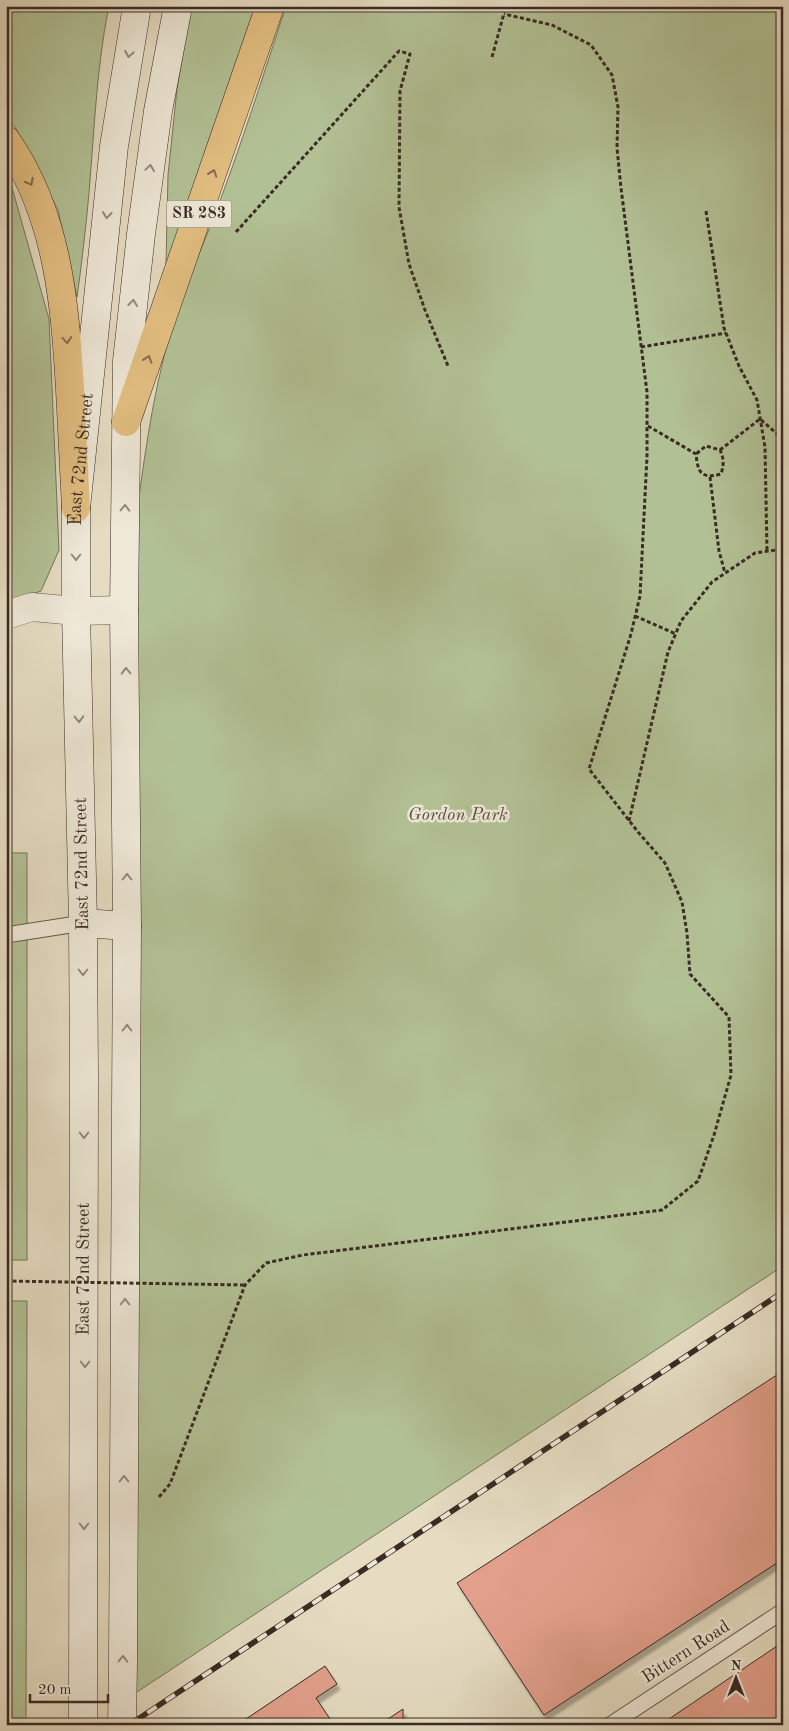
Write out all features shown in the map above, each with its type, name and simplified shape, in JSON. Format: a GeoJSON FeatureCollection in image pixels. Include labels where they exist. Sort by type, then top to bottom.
{"type":"FeatureCollection","features":[{"type":"Feature","properties":{"kind":"highway","name":"SR 283"},"geometry":{"type":"LineString","coordinates":[[126,422],[270,6]]}},
{"type":"Feature","properties":{"kind":"highway"},"geometry":{"type":"LineString","coordinates":[[6,140],[34,188],[48,227],[59,272],[67,341],[76,508]]}},
{"type":"Feature","properties":{"kind":"main road","name":"East 72nd Street"},"geometry":{"type":"LineString","coordinates":[[83,1725],[85,1288],[83,923],[76,611],[76,508],[114,146],[137,6]]}},
{"type":"Feature","properties":{"kind":"main road"},"geometry":{"type":"LineString","coordinates":[[126,422],[127,360],[141,234],[158,111],[178,6]]}},
{"type":"Feature","properties":{"kind":"main road","name":"SR 283"},"geometry":{"type":"LineString","coordinates":[[122,1725],[124,1663],[127,926],[124,610],[126,422]]}},
{"type":"Feature","properties":{"kind":"main road"},"geometry":{"type":"LineString","coordinates":[[6,616],[32,607],[76,611],[124,610]]}},
{"type":"Feature","properties":{"kind":"main road"},"geometry":{"type":"LineString","coordinates":[[83,923],[127,926]]}},
{"type":"Feature","properties":{"kind":"lane"},"geometry":{"type":"LineString","coordinates":[[6,935],[83,923]]}},
{"type":"Feature","properties":{"kind":"lane","name":"Bittern Road"},"geometry":{"type":"LineString","coordinates":[[610,1725],[783,1612]]}},
{"type":"Feature","properties":{"kind":"path"},"geometry":{"type":"LineString","coordinates":[[492,57],[506,6]]}},
{"type":"Feature","properties":{"kind":"path"},"geometry":{"type":"LineString","coordinates":[[159,1497],[170,1484],[245,1285],[266,1263],[303,1255],[662,1210],[698,1181],[714,1135],[731,1075],[729,1017],[690,974],[688,933],[682,902],[665,863],[629,822],[589,769],[631,634],[640,596],[647,456],[647,392],[621,188],[617,148],[618,107],[612,75],[591,44],[552,25],[504,14]]}},
{"type":"Feature","properties":{"kind":"path"},"geometry":{"type":"LineString","coordinates":[[236,232],[399,51],[410,54],[400,92],[400,207],[408,264],[448,366]]}},
{"type":"Feature","properties":{"kind":"path"},"geometry":{"type":"LineString","coordinates":[[706,211],[724,328],[739,366],[758,400],[765,447],[767,551]]}},
{"type":"Feature","properties":{"kind":"path"},"geometry":{"type":"LineString","coordinates":[[642,347],[726,333]]}},
{"type":"Feature","properties":{"kind":"path"},"geometry":{"type":"LineString","coordinates":[[760,419],[783,439]]}},
{"type":"Feature","properties":{"kind":"path"},"geometry":{"type":"LineString","coordinates":[[720,450],[760,419]]}},
{"type":"Feature","properties":{"kind":"path"},"geometry":{"type":"LineString","coordinates":[[647,425],[696,454]]}},
{"type":"Feature","properties":{"kind":"path"},"geometry":{"type":"LineString","coordinates":[[706,446],[720,450],[724,457],[724,468],[721,474],[710,476],[702,474],[697,468],[696,454],[706,446]]}},
{"type":"Feature","properties":{"kind":"path"},"geometry":{"type":"LineString","coordinates":[[710,476],[719,551],[725,573]]}},
{"type":"Feature","properties":{"kind":"path"},"geometry":{"type":"LineString","coordinates":[[629,822],[668,652],[681,621],[712,582],[755,553],[783,548]]}},
{"type":"Feature","properties":{"kind":"path"},"geometry":{"type":"LineString","coordinates":[[635,616],[676,634]]}},
{"type":"Feature","properties":{"kind":"path"},"geometry":{"type":"LineString","coordinates":[[6,1281],[245,1285]]}},
{"type":"Feature","properties":{"kind":"green space"},"geometry":{"type":"Polygon","coordinates":[[[6,6],[109,6],[98,84],[87,214],[77,297],[58,210],[15,127],[6,117],[6,6]]]}},
{"type":"Feature","properties":{"kind":"green space"},"geometry":{"type":"Polygon","coordinates":[[[191,6],[259,6],[179,256],[166,264],[168,175],[177,89],[191,6]]]}},
{"type":"Feature","properties":{"kind":"green space","name":"Gordon Park"},"geometry":{"type":"Polygon","coordinates":[[[286,6],[783,6],[783,1266],[134,1694],[133,540],[153,408],[171,331],[234,163],[286,6]]]}},
{"type":"Feature","properties":{"kind":"green space"},"geometry":{"type":"Polygon","coordinates":[[[6,177],[11,184],[49,319],[59,550],[41,591],[6,603],[6,177]]]}},
{"type":"Feature","properties":{"kind":"green space"},"geometry":{"type":"Polygon","coordinates":[[[6,853],[27,853],[27,1260],[6,1260],[6,853]]]}},
{"type":"Feature","properties":{"kind":"green space"},"geometry":{"type":"Polygon","coordinates":[[[6,1301],[27,1301],[26,1721],[20,1725],[6,1725],[6,1301]]]}},
{"type":"Feature","properties":{"kind":"building"},"geometry":{"type":"Polygon","coordinates":[[[783,1371],[783,1559],[544,1715],[457,1583],[783,1371]]]}},
{"type":"Feature","properties":{"kind":"building"},"geometry":{"type":"Polygon","coordinates":[[[783,1642],[783,1725],[660,1725],[783,1642]]]}},
{"type":"Feature","properties":{"kind":"building"},"geometry":{"type":"Polygon","coordinates":[[[325,1666],[337,1684],[316,1698],[334,1725],[237,1725],[325,1666]]]}},
{"type":"Feature","properties":{"kind":"building"},"geometry":{"type":"Polygon","coordinates":[[[403,1709],[403,1725],[379,1725],[403,1709]]]}},
{"type":"Feature","properties":{"kind":"railway"},"geometry":{"type":"LineString","coordinates":[[129,1725],[783,1292]]}}]}
